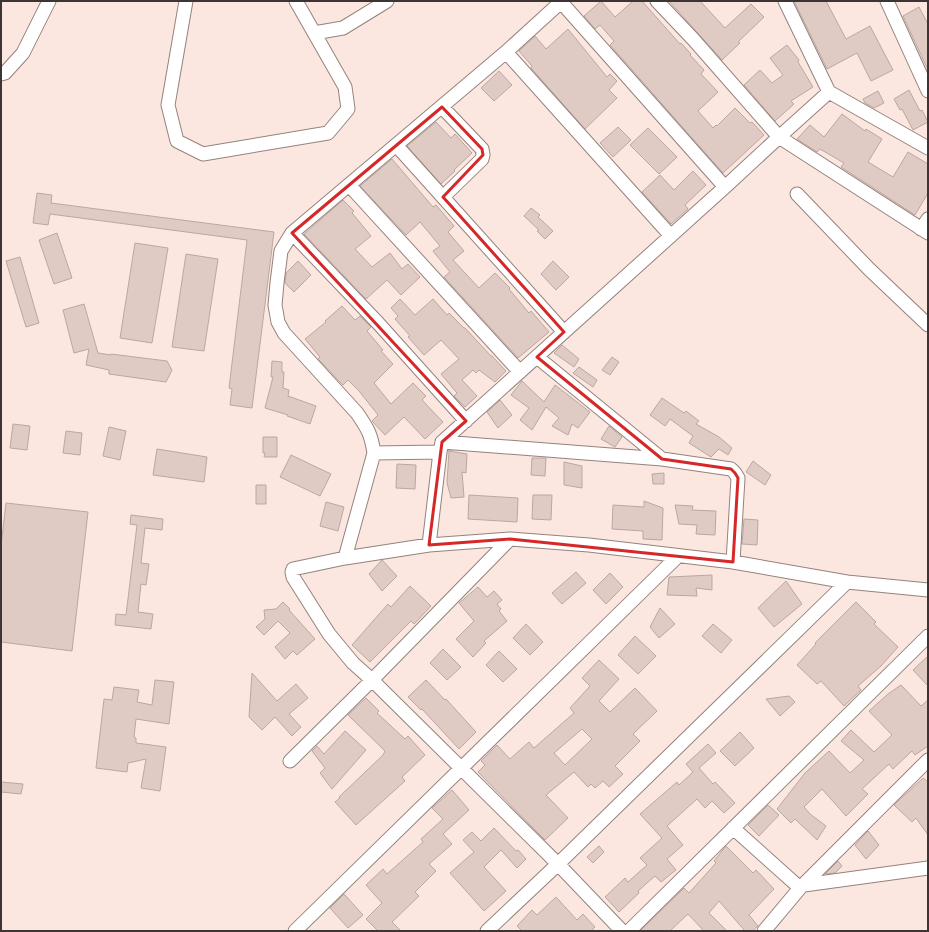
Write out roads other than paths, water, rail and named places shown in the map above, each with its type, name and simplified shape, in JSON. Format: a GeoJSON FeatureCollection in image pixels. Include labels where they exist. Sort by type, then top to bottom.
{"type":"FeatureCollection","features":[{"type":"Feature","properties":{"kind":"street"},"geometry":{"type":"LineString","coordinates":[[1,74],[4,73],[23,53],[49,1]]}},
{"type":"Feature","properties":{"kind":"street"},"geometry":{"type":"LineString","coordinates":[[186,1],[168,105],[177,142],[203,154],[328,133],[348,109],[345,87],[296,1]]}},
{"type":"Feature","properties":{"kind":"street"},"geometry":{"type":"LineString","coordinates":[[314,33],[343,28],[387,1]]}},
{"type":"Feature","properties":{"kind":"street"},"geometry":{"type":"LineString","coordinates":[[657,1],[693,39],[779,137],[926,227]]}},
{"type":"Feature","properties":{"kind":"street"},"geometry":{"type":"LineString","coordinates":[[785,1],[829,92],[928,148]]}},
{"type":"Feature","properties":{"kind":"street"},"geometry":{"type":"LineString","coordinates":[[887,1],[928,91]]}},
{"type":"Feature","properties":{"kind":"street"},"geometry":{"type":"LineString","coordinates":[[345,558],[374,453],[371,436],[367,427],[284,333],[278,322],[276,305],[281,251],[292,233],[442,107],[561,2],[725,187]]}},
{"type":"Feature","properties":{"kind":"street"},"geometry":{"type":"LineString","coordinates":[[506,52],[671,236]]}},
{"type":"Feature","properties":{"kind":"street"},"geometry":{"type":"LineString","coordinates":[[430,545],[441,447],[466,421],[829,92]]}},
{"type":"Feature","properties":{"kind":"street"},"geometry":{"type":"LineString","coordinates":[[442,107],[482,150],[483,155],[482,159],[443,197]]}},
{"type":"Feature","properties":{"kind":"street"},"geometry":{"type":"LineString","coordinates":[[396,145],[564,332]]}},
{"type":"Feature","properties":{"kind":"street"},"geometry":{"type":"LineString","coordinates":[[349,184],[520,372]]}},
{"type":"Feature","properties":{"kind":"street"},"geometry":{"type":"LineString","coordinates":[[797,194],[869,269],[928,326]]}},
{"type":"Feature","properties":{"kind":"street"},"geometry":{"type":"LineString","coordinates":[[292,233],[378,323],[466,421]]}},
{"type":"Feature","properties":{"kind":"street"},"geometry":{"type":"LineString","coordinates":[[537,357],[662,459]]}},
{"type":"Feature","properties":{"kind":"street"},"geometry":{"type":"LineString","coordinates":[[374,453],[441,447],[662,459],[731,469],[736,473],[738,478],[733,562]]}},
{"type":"Feature","properties":{"kind":"street"},"geometry":{"type":"LineString","coordinates":[[290,761],[372,680],[510,539]]}},
{"type":"Feature","properties":{"kind":"street"},"geometry":{"type":"LineString","coordinates":[[622,931],[558,864],[353,662],[329,634],[293,577],[293,568],[345,558],[430,545],[510,539],[589,545],[733,562],[847,582],[928,590]]}},
{"type":"Feature","properties":{"kind":"street"},"geometry":{"type":"LineString","coordinates":[[295,931],[678,556]]}},
{"type":"Feature","properties":{"kind":"street"},"geometry":{"type":"LineString","coordinates":[[487,931],[558,864],[847,582]]}},
{"type":"Feature","properties":{"kind":"street"},"geometry":{"type":"LineString","coordinates":[[629,931],[928,636]]}},
{"type":"Feature","properties":{"kind":"street"},"geometry":{"type":"LineString","coordinates":[[764,931],[802,886],[928,760]]}},
{"type":"Feature","properties":{"kind":"street"},"geometry":{"type":"LineString","coordinates":[[733,828],[802,886],[928,868]]}}]}
